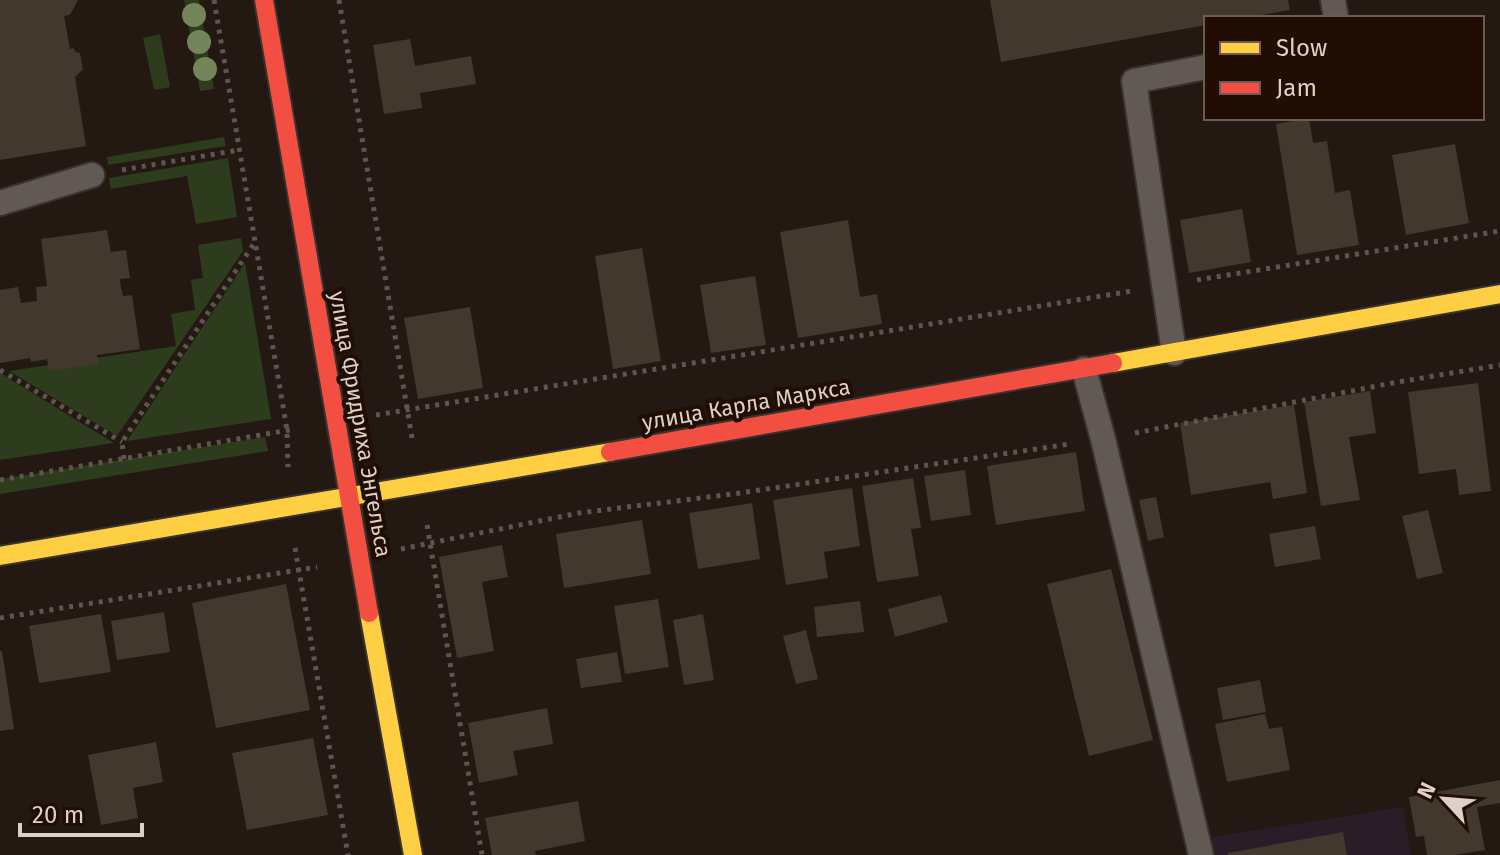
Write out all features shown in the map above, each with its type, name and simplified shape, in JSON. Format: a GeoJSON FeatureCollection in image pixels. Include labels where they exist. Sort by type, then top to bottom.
{"type":"FeatureCollection","features":[{"type":"Feature","properties":{"kind":"main road","name":"улица Фридриха Энгельса"},"geometry":{"type":"LineString","coordinates":[[264,0],[348,498],[413,855]]}},
{"type":"Feature","properties":{"kind":"main road","name":"улица Карла Маркса"},"geometry":{"type":"LineString","coordinates":[[0,556],[348,498],[1500,294]]}},
{"type":"Feature","properties":{"kind":"lane"},"geometry":{"type":"LineString","coordinates":[[1174,353],[1134,81],[1204,67]]}},
{"type":"Feature","properties":{"kind":"lane"},"geometry":{"type":"LineString","coordinates":[[0,203],[92,175]]}},
{"type":"Feature","properties":{"kind":"lane"},"geometry":{"type":"LineString","coordinates":[[1084,369],[1201,855]]}},
{"type":"Feature","properties":{"kind":"path"},"geometry":{"type":"LineString","coordinates":[[214,0],[287,430],[288,508],[348,855]]}},
{"type":"Feature","properties":{"kind":"path"},"geometry":{"type":"LineString","coordinates":[[339,0],[482,855]]}},
{"type":"Feature","properties":{"kind":"path"},"geometry":{"type":"LineString","coordinates":[[92,175],[239,150]]}},
{"type":"Feature","properties":{"kind":"path"},"geometry":{"type":"LineString","coordinates":[[0,480],[1500,231]]}},
{"type":"Feature","properties":{"kind":"path"},"geometry":{"type":"LineString","coordinates":[[124,459],[122,442],[255,242]]}},
{"type":"Feature","properties":{"kind":"path"},"geometry":{"type":"LineString","coordinates":[[0,618],[299,571],[579,513],[733,494],[1103,439],[1500,365]]}},
{"type":"Feature","properties":{"kind":"path"},"geometry":{"type":"LineString","coordinates":[[0,370],[122,442]]}},
{"type":"Feature","properties":{"kind":"shaded area"},"geometry":{"type":"Polygon","coordinates":[[[1403,807],[1411,855],[1187,855],[1184,845],[1220,836],[1403,807]]]}},
{"type":"Feature","properties":{"kind":"green space"},"geometry":{"type":"Polygon","coordinates":[[[184,0],[199,0],[214,89],[200,91],[184,0]]]}},
{"type":"Feature","properties":{"kind":"green space"},"geometry":{"type":"Polygon","coordinates":[[[160,34],[170,87],[154,90],[143,38],[160,34]]]}},
{"type":"Feature","properties":{"kind":"green space"},"geometry":{"type":"Polygon","coordinates":[[[224,137],[226,146],[108,165],[107,157],[224,137]]]}},
{"type":"Feature","properties":{"kind":"green space"},"geometry":{"type":"Polygon","coordinates":[[[228,158],[237,217],[196,224],[187,176],[111,189],[109,178],[228,158]]]}},
{"type":"Feature","properties":{"kind":"green space"},"geometry":{"type":"Polygon","coordinates":[[[241,238],[243,251],[117,436],[9,371],[176,346],[171,314],[195,310],[191,280],[203,278],[198,245],[241,238]]]}},
{"type":"Feature","properties":{"kind":"green space"},"geometry":{"type":"Polygon","coordinates":[[[245,263],[271,419],[127,441],[245,263]]]}},
{"type":"Feature","properties":{"kind":"green space"},"geometry":{"type":"Polygon","coordinates":[[[0,373],[114,443],[0,460],[0,373]]]}},
{"type":"Feature","properties":{"kind":"green space"},"geometry":{"type":"Polygon","coordinates":[[[265,437],[268,451],[0,494],[0,479],[265,437]]]}},
{"type":"Feature","properties":{"kind":"building"},"geometry":{"type":"Polygon","coordinates":[[[0,0],[78,0],[70,15],[64,16],[70,49],[80,53],[83,69],[75,77],[86,146],[0,160],[0,0]]]}},
{"type":"Feature","properties":{"kind":"building"},"geometry":{"type":"Polygon","coordinates":[[[990,0],[1288,0],[1290,10],[1256,16],[1204,16],[1204,25],[1001,62],[990,0]]]}},
{"type":"Feature","properties":{"kind":"building"},"geometry":{"type":"Polygon","coordinates":[[[410,39],[415,66],[471,56],[476,84],[420,93],[422,108],[384,114],[373,45],[410,39]]]}},
{"type":"Feature","properties":{"kind":"building"},"geometry":{"type":"Polygon","coordinates":[[[1309,120],[1313,143],[1327,141],[1335,193],[1350,190],[1359,245],[1297,255],[1276,124],[1309,120]]]}},
{"type":"Feature","properties":{"kind":"building"},"geometry":{"type":"Polygon","coordinates":[[[1455,144],[1469,223],[1406,235],[1392,155],[1455,144]]]}},
{"type":"Feature","properties":{"kind":"building"},"geometry":{"type":"Polygon","coordinates":[[[1242,209],[1251,262],[1189,273],[1180,220],[1242,209]]]}},
{"type":"Feature","properties":{"kind":"building"},"geometry":{"type":"Polygon","coordinates":[[[848,220],[860,297],[877,294],[882,324],[798,338],[780,232],[848,220]]]}},
{"type":"Feature","properties":{"kind":"building"},"geometry":{"type":"Polygon","coordinates":[[[107,230],[111,252],[126,250],[130,278],[120,279],[121,288],[123,296],[132,295],[140,349],[97,355],[99,364],[49,371],[47,359],[31,362],[30,358],[0,363],[0,290],[18,287],[21,303],[37,301],[36,287],[47,286],[41,239],[107,230]]]}},
{"type":"Feature","properties":{"kind":"building"},"geometry":{"type":"Polygon","coordinates":[[[642,248],[661,361],[613,369],[595,256],[642,248]]]}},
{"type":"Feature","properties":{"kind":"building"},"geometry":{"type":"Polygon","coordinates":[[[755,276],[766,345],[711,353],[700,285],[755,276]]]}},
{"type":"Feature","properties":{"kind":"building"},"geometry":{"type":"Polygon","coordinates":[[[470,307],[483,388],[418,399],[404,318],[470,307]]]}},
{"type":"Feature","properties":{"kind":"building"},"geometry":{"type":"Polygon","coordinates":[[[1478,383],[1491,491],[1459,495],[1456,469],[1419,474],[1408,392],[1478,383]]]}},
{"type":"Feature","properties":{"kind":"building"},"geometry":{"type":"Polygon","coordinates":[[[1370,391],[1376,433],[1349,437],[1360,500],[1321,506],[1304,402],[1370,391]]]}},
{"type":"Feature","properties":{"kind":"building"},"geometry":{"type":"Polygon","coordinates":[[[1294,405],[1307,493],[1273,499],[1270,482],[1191,495],[1180,423],[1294,405]]]}},
{"type":"Feature","properties":{"kind":"building"},"geometry":{"type":"Polygon","coordinates":[[[1076,452],[1085,511],[996,525],[987,466],[1076,452]]]}},
{"type":"Feature","properties":{"kind":"building"},"geometry":{"type":"Polygon","coordinates":[[[965,470],[971,515],[931,521],[924,476],[965,470]]]}},
{"type":"Feature","properties":{"kind":"building"},"geometry":{"type":"Polygon","coordinates":[[[913,478],[921,528],[911,529],[919,576],[877,582],[862,486],[913,478]]]}},
{"type":"Feature","properties":{"kind":"building"},"geometry":{"type":"Polygon","coordinates":[[[852,488],[860,546],[824,552],[828,578],[786,585],[773,500],[852,488]]]}},
{"type":"Feature","properties":{"kind":"building"},"geometry":{"type":"Polygon","coordinates":[[[1156,497],[1164,537],[1148,541],[1139,500],[1156,497]]]}},
{"type":"Feature","properties":{"kind":"building"},"geometry":{"type":"Polygon","coordinates":[[[752,503],[760,559],[698,569],[689,513],[752,503]]]}},
{"type":"Feature","properties":{"kind":"building"},"geometry":{"type":"Polygon","coordinates":[[[1428,510],[1443,573],[1417,579],[1402,516],[1428,510]]]}},
{"type":"Feature","properties":{"kind":"building"},"geometry":{"type":"Polygon","coordinates":[[[642,520],[651,574],[564,588],[556,534],[642,520]]]}},
{"type":"Feature","properties":{"kind":"building"},"geometry":{"type":"Polygon","coordinates":[[[1315,526],[1321,559],[1275,567],[1269,534],[1315,526]]]}},
{"type":"Feature","properties":{"kind":"building"},"geometry":{"type":"Polygon","coordinates":[[[502,545],[508,577],[482,582],[494,651],[457,658],[439,557],[502,545]]]}},
{"type":"Feature","properties":{"kind":"building"},"geometry":{"type":"Polygon","coordinates":[[[1111,569],[1153,740],[1089,756],[1047,584],[1111,569]]]}},
{"type":"Feature","properties":{"kind":"building"},"geometry":{"type":"Polygon","coordinates":[[[286,584],[310,710],[216,728],[192,603],[286,584]]]}},
{"type":"Feature","properties":{"kind":"building"},"geometry":{"type":"Polygon","coordinates":[[[941,595],[948,622],[895,637],[888,609],[941,595]]]}},
{"type":"Feature","properties":{"kind":"building"},"geometry":{"type":"Polygon","coordinates":[[[658,599],[669,667],[625,674],[614,606],[658,599]]]}},
{"type":"Feature","properties":{"kind":"building"},"geometry":{"type":"Polygon","coordinates":[[[860,601],[864,632],[817,637],[814,607],[860,601]]]}},
{"type":"Feature","properties":{"kind":"building"},"geometry":{"type":"Polygon","coordinates":[[[164,612],[170,652],[117,660],[111,621],[164,612]]]}},
{"type":"Feature","properties":{"kind":"building"},"geometry":{"type":"Polygon","coordinates":[[[101,614],[111,672],[39,683],[29,626],[101,614]]]}},
{"type":"Feature","properties":{"kind":"building"},"geometry":{"type":"Polygon","coordinates":[[[703,614],[714,680],[684,685],[673,620],[703,614]]]}},
{"type":"Feature","properties":{"kind":"building"},"geometry":{"type":"Polygon","coordinates":[[[806,630],[818,679],[796,684],[783,636],[806,630]]]}},
{"type":"Feature","properties":{"kind":"building"},"geometry":{"type":"Polygon","coordinates":[[[0,651],[14,729],[0,731],[0,651]]]}},
{"type":"Feature","properties":{"kind":"building"},"geometry":{"type":"Polygon","coordinates":[[[617,652],[622,682],[581,688],[576,659],[617,652]]]}},
{"type":"Feature","properties":{"kind":"building"},"geometry":{"type":"Polygon","coordinates":[[[1260,680],[1266,712],[1223,720],[1217,688],[1260,680]]]}},
{"type":"Feature","properties":{"kind":"building"},"geometry":{"type":"Polygon","coordinates":[[[547,708],[553,744],[513,751],[518,775],[479,783],[468,723],[547,708]]]}},
{"type":"Feature","properties":{"kind":"building"},"geometry":{"type":"Polygon","coordinates":[[[1265,714],[1269,729],[1282,727],[1290,770],[1227,782],[1215,724],[1265,714]]]}},
{"type":"Feature","properties":{"kind":"building"},"geometry":{"type":"Polygon","coordinates":[[[313,738],[328,815],[247,830],[232,753],[313,738]]]}},
{"type":"Feature","properties":{"kind":"building"},"geometry":{"type":"Polygon","coordinates":[[[156,742],[163,782],[133,788],[138,818],[101,825],[88,755],[156,742]]]}},
{"type":"Feature","properties":{"kind":"building"},"geometry":{"type":"Polygon","coordinates":[[[1500,780],[1500,803],[1477,807],[1485,850],[1455,855],[1427,855],[1424,836],[1416,837],[1409,797],[1500,780]]]}},
{"type":"Feature","properties":{"kind":"building"},"geometry":{"type":"Polygon","coordinates":[[[578,801],[585,841],[535,851],[536,855],[492,855],[485,818],[578,801]]]}},
{"type":"Feature","properties":{"kind":"building"},"geometry":{"type":"Polygon","coordinates":[[[1343,832],[1347,855],[1228,855],[1228,853],[1343,832]]]}},
{"type":"Feature","properties":{"kind":"traffic: slow"},"geometry":{"type":"LineString","coordinates":[[1113,363],[1500,294]]}},
{"type":"Feature","properties":{"kind":"traffic: slow"},"geometry":{"type":"LineString","coordinates":[[0,556],[610,452]]}},
{"type":"Feature","properties":{"kind":"traffic: slow"},"geometry":{"type":"LineString","coordinates":[[369,613],[413,855]]}},
{"type":"Feature","properties":{"kind":"traffic: jam"},"geometry":{"type":"LineString","coordinates":[[264,0],[369,613]]}},
{"type":"Feature","properties":{"kind":"traffic: jam"},"geometry":{"type":"LineString","coordinates":[[610,452],[1113,363]]}}]}
